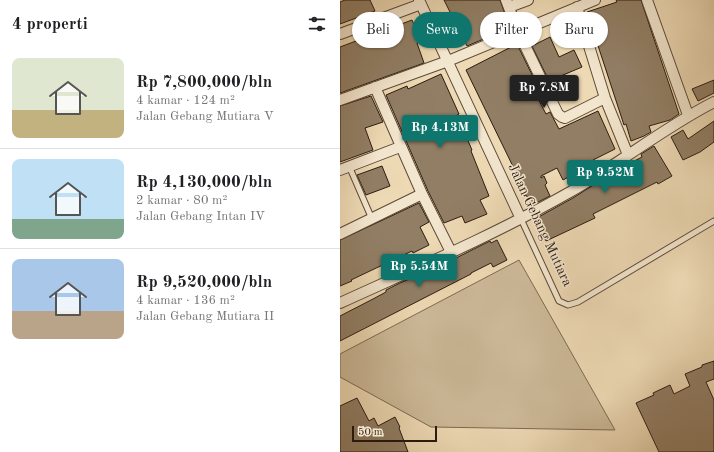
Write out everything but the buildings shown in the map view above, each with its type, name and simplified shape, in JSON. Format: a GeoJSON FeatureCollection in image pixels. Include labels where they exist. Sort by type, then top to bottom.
{"type":"FeatureCollection","features":[{"type":"Feature","properties":{"kind":"street"},"geometry":{"type":"LineString","coordinates":[[507,3],[528,0]]}},
{"type":"Feature","properties":{"kind":"street"},"geometry":{"type":"LineString","coordinates":[[542,21],[595,0]]}},
{"type":"Feature","properties":{"kind":"street"},"geometry":{"type":"LineString","coordinates":[[647,0],[688,115]]}},
{"type":"Feature","properties":{"kind":"street"},"geometry":{"type":"LineString","coordinates":[[340,34],[420,2]]}},
{"type":"Feature","properties":{"kind":"street","name":"Jalan Gebang Mutiara"},"geometry":{"type":"LineString","coordinates":[[420,2],[521,219]]}},
{"type":"Feature","properties":{"kind":"street"},"geometry":{"type":"LineString","coordinates":[[577,7],[605,98],[628,155]]}},
{"type":"Feature","properties":{"kind":"street"},"geometry":{"type":"LineString","coordinates":[[340,100],[448,61],[480,47]]}},
{"type":"Feature","properties":{"kind":"street"},"geometry":{"type":"LineString","coordinates":[[526,48],[558,114],[562,117],[570,116],[605,98]]}},
{"type":"Feature","properties":{"kind":"street"},"geometry":{"type":"LineString","coordinates":[[375,87],[400,147],[451,252]]}},
{"type":"Feature","properties":{"kind":"street"},"geometry":{"type":"LineString","coordinates":[[340,303],[521,219],[571,192],[688,115],[714,102]]}},
{"type":"Feature","properties":{"kind":"street"},"geometry":{"type":"LineString","coordinates":[[344,168],[400,147]]}},
{"type":"Feature","properties":{"kind":"street"},"geometry":{"type":"LineString","coordinates":[[340,234],[422,194]]}},
{"type":"Feature","properties":{"kind":"lane"},"geometry":{"type":"LineString","coordinates":[[344,168],[372,219]]}},
{"type":"Feature","properties":{"kind":"lane","name":"Jalan Gebang Mutiara"},"geometry":{"type":"LineString","coordinates":[[521,219],[559,301],[568,305],[578,302],[714,221]]}},
{"type":"Feature","properties":{"kind":"shaded area"},"geometry":{"type":"Polygon","coordinates":[[[519,260],[615,430],[431,427],[340,377],[340,354],[519,260]]]}}]}
